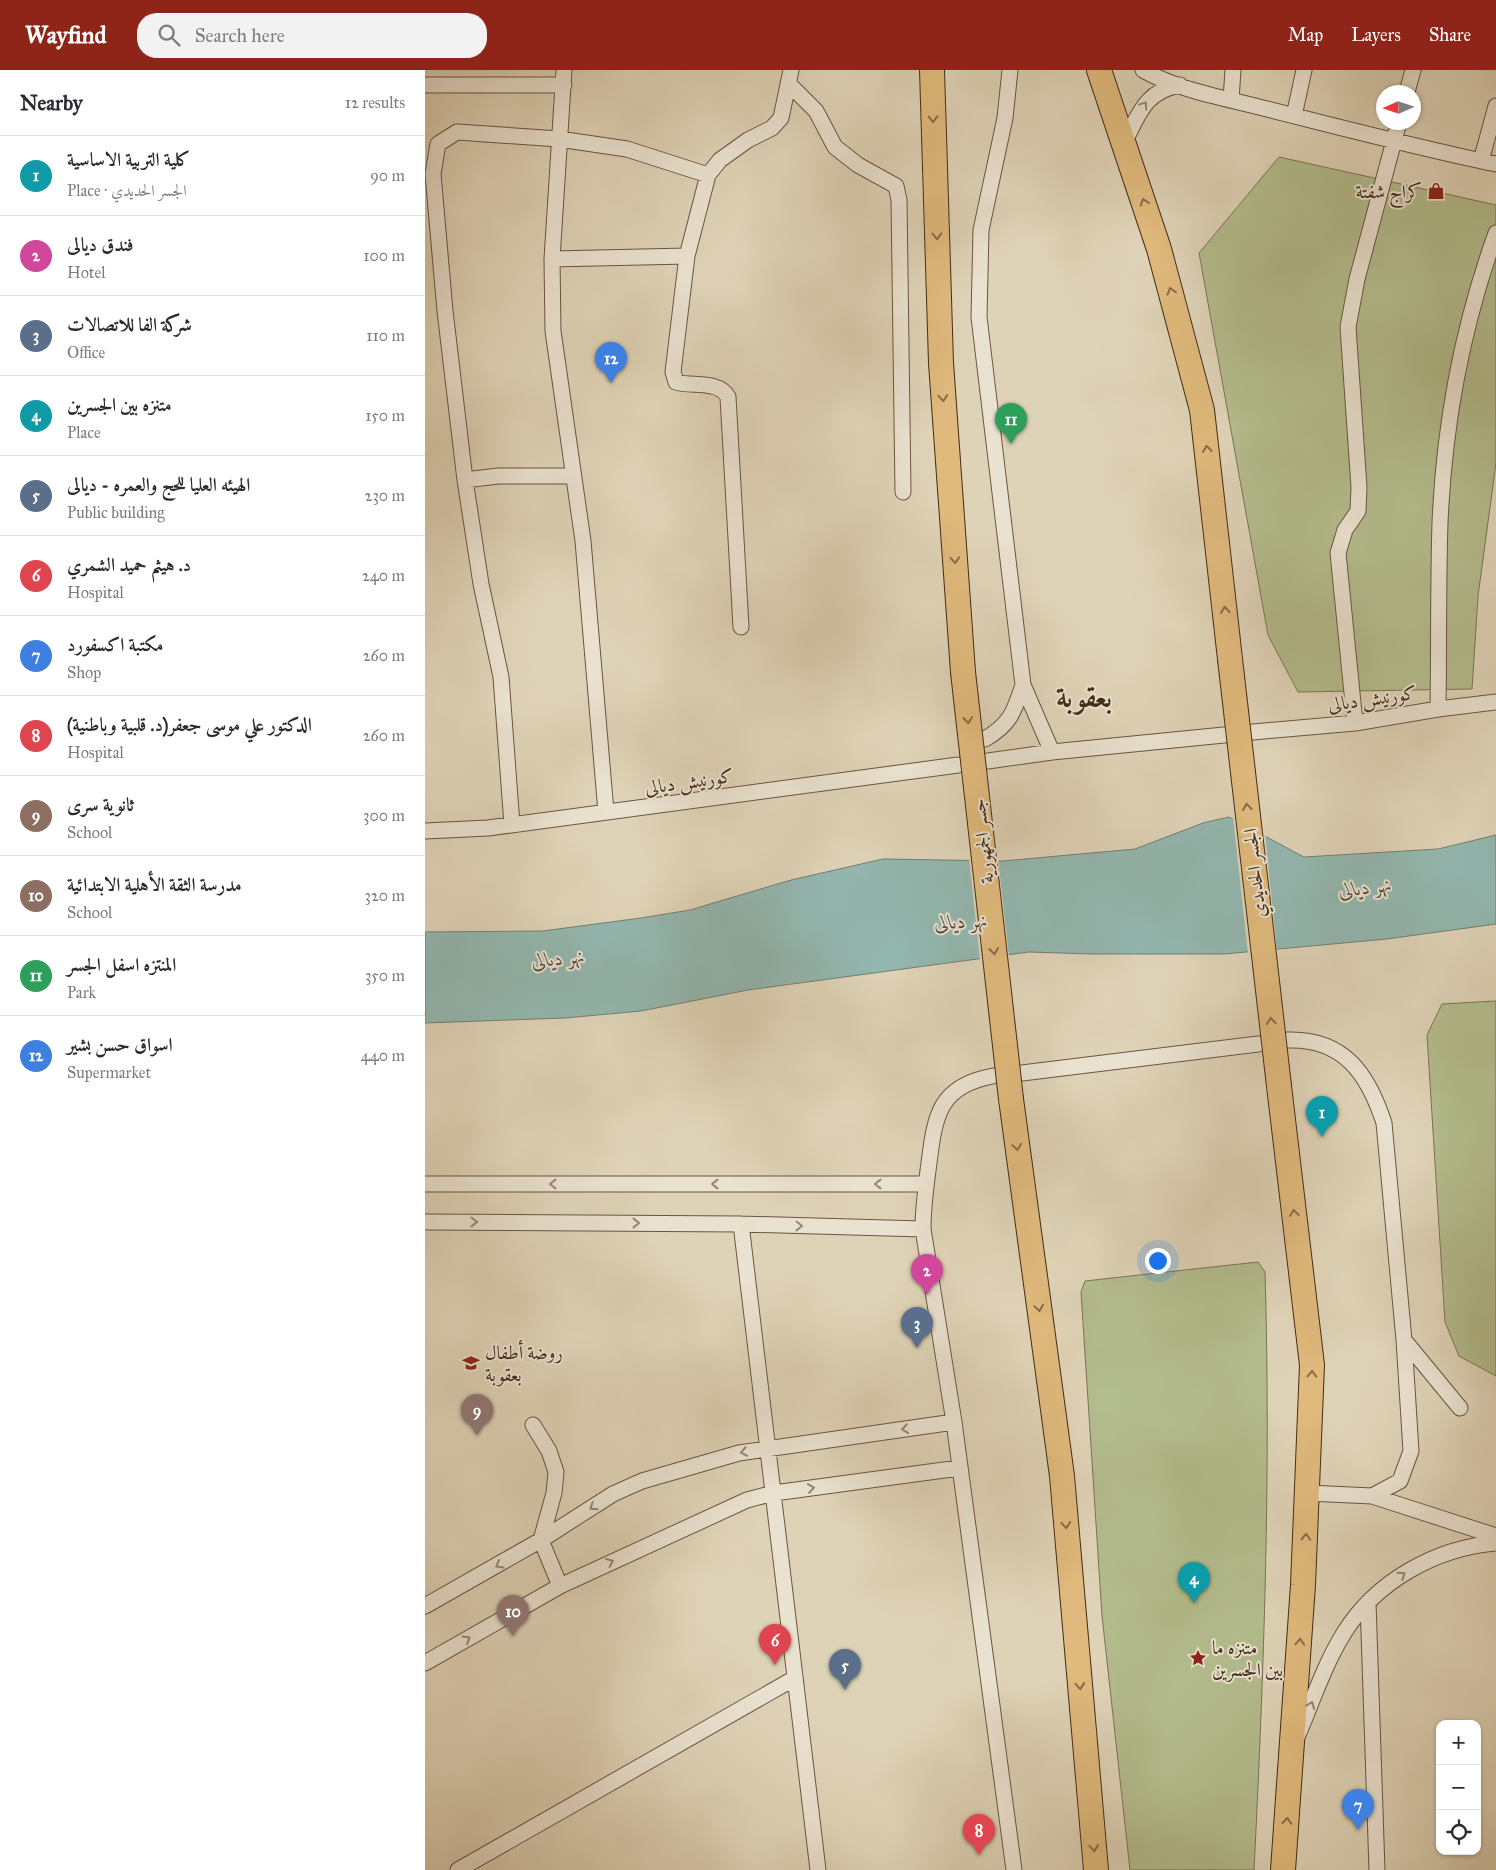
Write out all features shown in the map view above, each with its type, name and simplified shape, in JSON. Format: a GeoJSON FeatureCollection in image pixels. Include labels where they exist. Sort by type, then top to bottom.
{"type":"FeatureCollection","features":[{"type":"Feature","properties":{"kind":"main road","name":"جسر الجمهورية"},"geometry":{"type":"LineString","coordinates":[[931,70],[941,363],[963,672],[1011,1099],[1062,1476],[1096,1870]]}},
{"type":"Feature","properties":{"kind":"main road","name":"الجسر الحديدي"},"geometry":{"type":"LineString","coordinates":[[1099,70],[1159,249],[1202,410],[1312,1365],[1308,1493],[1283,1870]]}},
{"type":"Feature","properties":{"kind":"street"},"geometry":{"type":"LineString","coordinates":[[564,70],[552,259],[553,331],[583,541],[606,812]]}},
{"type":"Feature","properties":{"kind":"street"},"geometry":{"type":"LineString","coordinates":[[1010,70],[1005,118],[981,230],[979,317],[1023,685],[1052,752]]}},
{"type":"Feature","properties":{"kind":"street"},"geometry":{"type":"LineString","coordinates":[[1143,70],[1180,85],[1231,100],[1393,142],[1489,162],[1496,106]]}},
{"type":"Feature","properties":{"kind":"street"},"geometry":{"type":"LineString","coordinates":[[1231,100],[1233,70]]}},
{"type":"Feature","properties":{"kind":"street"},"geometry":{"type":"LineString","coordinates":[[1294,116],[1304,70]]}},
{"type":"Feature","properties":{"kind":"street"},"geometry":{"type":"LineString","coordinates":[[1409,85],[1413,70]]}},
{"type":"Feature","properties":{"kind":"street"},"geometry":{"type":"LineString","coordinates":[[741,627],[728,397],[725,391],[711,385],[689,386],[676,382],[673,372],[687,256],[708,174],[720,160],[748,140],[772,128],[781,118],[790,76]]}},
{"type":"Feature","properties":{"kind":"street"},"geometry":{"type":"LineString","coordinates":[[790,76],[815,112],[835,147],[858,165],[896,186],[899,200],[903,492]]}},
{"type":"Feature","properties":{"kind":"street"},"geometry":{"type":"LineString","coordinates":[[425,84],[564,85]]}},
{"type":"Feature","properties":{"kind":"street"},"geometry":{"type":"LineString","coordinates":[[1124,143],[1147,101],[1156,92],[1180,85]]}},
{"type":"Feature","properties":{"kind":"street"},"geometry":{"type":"LineString","coordinates":[[1355,723],[1338,553],[1345,530],[1358,511],[1359,487],[1348,327],[1357,279],[1397,130]]}},
{"type":"Feature","properties":{"kind":"street"},"geometry":{"type":"LineString","coordinates":[[512,825],[501,676],[481,584],[465,480],[445,311],[433,174],[438,144],[457,132],[559,139],[627,149],[708,174]]}},
{"type":"Feature","properties":{"kind":"street"},"geometry":{"type":"LineString","coordinates":[[1439,709],[1440,522],[1448,432],[1463,346],[1496,233]]}},
{"type":"Feature","properties":{"kind":"street"},"geometry":{"type":"LineString","coordinates":[[552,259],[687,256]]}},
{"type":"Feature","properties":{"kind":"street"},"geometry":{"type":"LineString","coordinates":[[465,480],[498,476],[573,476]]}},
{"type":"Feature","properties":{"kind":"street"},"geometry":{"type":"LineString","coordinates":[[985,739],[999,731],[1012,717],[1023,685]]}},
{"type":"Feature","properties":{"kind":"street","name":"كورنيش ديالى"},"geometry":{"type":"LineString","coordinates":[[1253,732],[1355,723],[1496,702]]}},
{"type":"Feature","properties":{"kind":"street"},"geometry":{"type":"LineString","coordinates":[[988,761],[1052,752],[1224,735]]}},
{"type":"Feature","properties":{"kind":"street","name":"كورنيش ديالى"},"geometry":{"type":"LineString","coordinates":[[425,831],[512,825],[936,768],[958,760]]}},
{"type":"Feature","properties":{"kind":"street"},"geometry":{"type":"LineString","coordinates":[[1287,1040],[1317,1042],[1344,1055],[1362,1075],[1376,1098],[1384,1123],[1404,1340],[1411,1450],[1400,1481],[1372,1496]]}},
{"type":"Feature","properties":{"kind":"street"},"geometry":{"type":"LineString","coordinates":[[1022,1073],[1258,1044]]}},
{"type":"Feature","properties":{"kind":"street"},"geometry":{"type":"LineString","coordinates":[[993,1076],[970,1082],[958,1088],[941,1107],[933,1132],[926,1184],[923,1229],[953,1422],[1014,1870]]}},
{"type":"Feature","properties":{"kind":"street"},"geometry":{"type":"LineString","coordinates":[[425,1184],[926,1184]]}},
{"type":"Feature","properties":{"kind":"street"},"geometry":{"type":"LineString","coordinates":[[425,1222],[741,1224],[923,1229]]}},
{"type":"Feature","properties":{"kind":"street"},"geometry":{"type":"LineString","coordinates":[[741,1224],[818,1870]]}},
{"type":"Feature","properties":{"kind":"street"},"geometry":{"type":"LineString","coordinates":[[1404,1340],[1460,1408]]}},
{"type":"Feature","properties":{"kind":"street"},"geometry":{"type":"LineString","coordinates":[[425,1606],[541,1540],[613,1494],[632,1485],[724,1456],[953,1422]]}},
{"type":"Feature","properties":{"kind":"street"},"geometry":{"type":"LineString","coordinates":[[533,1425],[549,1451],[556,1472],[554,1493],[541,1540],[560,1586]]}},
{"type":"Feature","properties":{"kind":"street"},"geometry":{"type":"LineString","coordinates":[[425,1663],[560,1586],[721,1510],[747,1500],[774,1493],[959,1468]]}},
{"type":"Feature","properties":{"kind":"street"},"geometry":{"type":"LineString","coordinates":[[1308,1493],[1372,1496],[1496,1536]]}},
{"type":"Feature","properties":{"kind":"street"},"geometry":{"type":"LineString","coordinates":[[1292,1750],[1334,1651],[1344,1632],[1368,1602],[1391,1583],[1429,1560],[1472,1546],[1496,1543]]}},
{"type":"Feature","properties":{"kind":"street"},"geometry":{"type":"LineString","coordinates":[[1368,1602],[1377,1870]]}},
{"type":"Feature","properties":{"kind":"street"},"geometry":{"type":"LineString","coordinates":[[458,1870],[795,1678]]}},
{"type":"Feature","properties":{"kind":"green space"},"geometry":{"type":"Polygon","coordinates":[[[1279,157],[1496,205],[1496,463],[1478,596],[1472,689],[1298,692],[1268,635],[1199,253],[1279,157]]]}},
{"type":"Feature","properties":{"kind":"green space"},"geometry":{"type":"Polygon","coordinates":[[[1496,1001],[1496,1376],[1459,1356],[1445,1322],[1427,1035],[1442,1004],[1496,1001]]]}},
{"type":"Feature","properties":{"kind":"green space"},"geometry":{"type":"Polygon","coordinates":[[[1258,1262],[1265,1272],[1267,1496],[1261,1721],[1254,1870],[1130,1870],[1102,1616],[1081,1292],[1085,1281],[1258,1262]]]}},
{"type":"Feature","properties":{"kind":"water","name":"نهر ديالى"},"geometry":{"type":"Polygon","coordinates":[[[1229,817],[1304,857],[1438,849],[1496,835],[1496,924],[1387,939],[1224,954],[1029,952],[748,990],[641,1011],[565,1018],[425,1023],[425,932],[543,931],[641,918],[690,910],[791,880],[883,859],[1003,861],[1135,849],[1203,823],[1229,817]]]}},
{"type":"Feature","properties":{"kind":"pier"},"geometry":{"type":"Polygon","coordinates":[[[1233,817],[1265,833],[1277,951],[1248,954],[1233,817]]]}},
{"type":"Feature","properties":{"kind":"pier"},"geometry":{"type":"Polygon","coordinates":[[[969,858],[998,858],[1009,957],[980,961],[969,858]]]}},
{"type":"Feature","properties":{"kind":"place","name":"كراج شفتة"},"geometry":{"type":"Point","coordinates":[1436,191]}},
{"type":"Feature","properties":{"kind":"place","name":"اسواق حسن بشير"},"geometry":{"type":"Point","coordinates":[611,383]}},
{"type":"Feature","properties":{"kind":"place","name":"المنتزه اسفل الجسر"},"geometry":{"type":"Point","coordinates":[1011,444]}},
{"type":"Feature","properties":{"kind":"place","name":"كلية التربية الاساسية"},"geometry":{"type":"Point","coordinates":[1322,1137]}},
{"type":"Feature","properties":{"kind":"place","name":"فندق ديالى"},"geometry":{"type":"Point","coordinates":[927,1295]}},
{"type":"Feature","properties":{"kind":"place","name":"شركة الفا للاتصالات"},"geometry":{"type":"Point","coordinates":[917,1348]}},
{"type":"Feature","properties":{"kind":"place","name":"روضة أطفال بعقوبة"},"geometry":{"type":"Point","coordinates":[471,1363]}},
{"type":"Feature","properties":{"kind":"place","name":"ثانوية سرى"},"geometry":{"type":"Point","coordinates":[477,1435]}},
{"type":"Feature","properties":{"kind":"place","name":"متنزه بين الجسرين"},"geometry":{"type":"Point","coordinates":[1194,1603]}},
{"type":"Feature","properties":{"kind":"place","name":"مدرسة الثقة الأهلية الابتدائية"},"geometry":{"type":"Point","coordinates":[513,1636]}},
{"type":"Feature","properties":{"kind":"place","name":"متنزه ما بين الجسرين"},"geometry":{"type":"Point","coordinates":[1198,1658]}},
{"type":"Feature","properties":{"kind":"place","name":"د. هيثم حميد الشمري"},"geometry":{"type":"Point","coordinates":[775,1665]}},
{"type":"Feature","properties":{"kind":"place","name":"الهيئه العليا للحج والعمره - ديالى"},"geometry":{"type":"Point","coordinates":[845,1690]}},
{"type":"Feature","properties":{"kind":"place","name":"مكتبة اكسفورد"},"geometry":{"type":"Point","coordinates":[1358,1830]}},
{"type":"Feature","properties":{"kind":"place","name":"الدكتور علي موسى جعفر(د. قلبية وباطنية)"},"geometry":{"type":"Point","coordinates":[979,1855]}},
{"type":"Feature","properties":{"kind":"district","name":"بعقوبة"},"geometry":{"type":"Point","coordinates":[1084,697]}}]}
